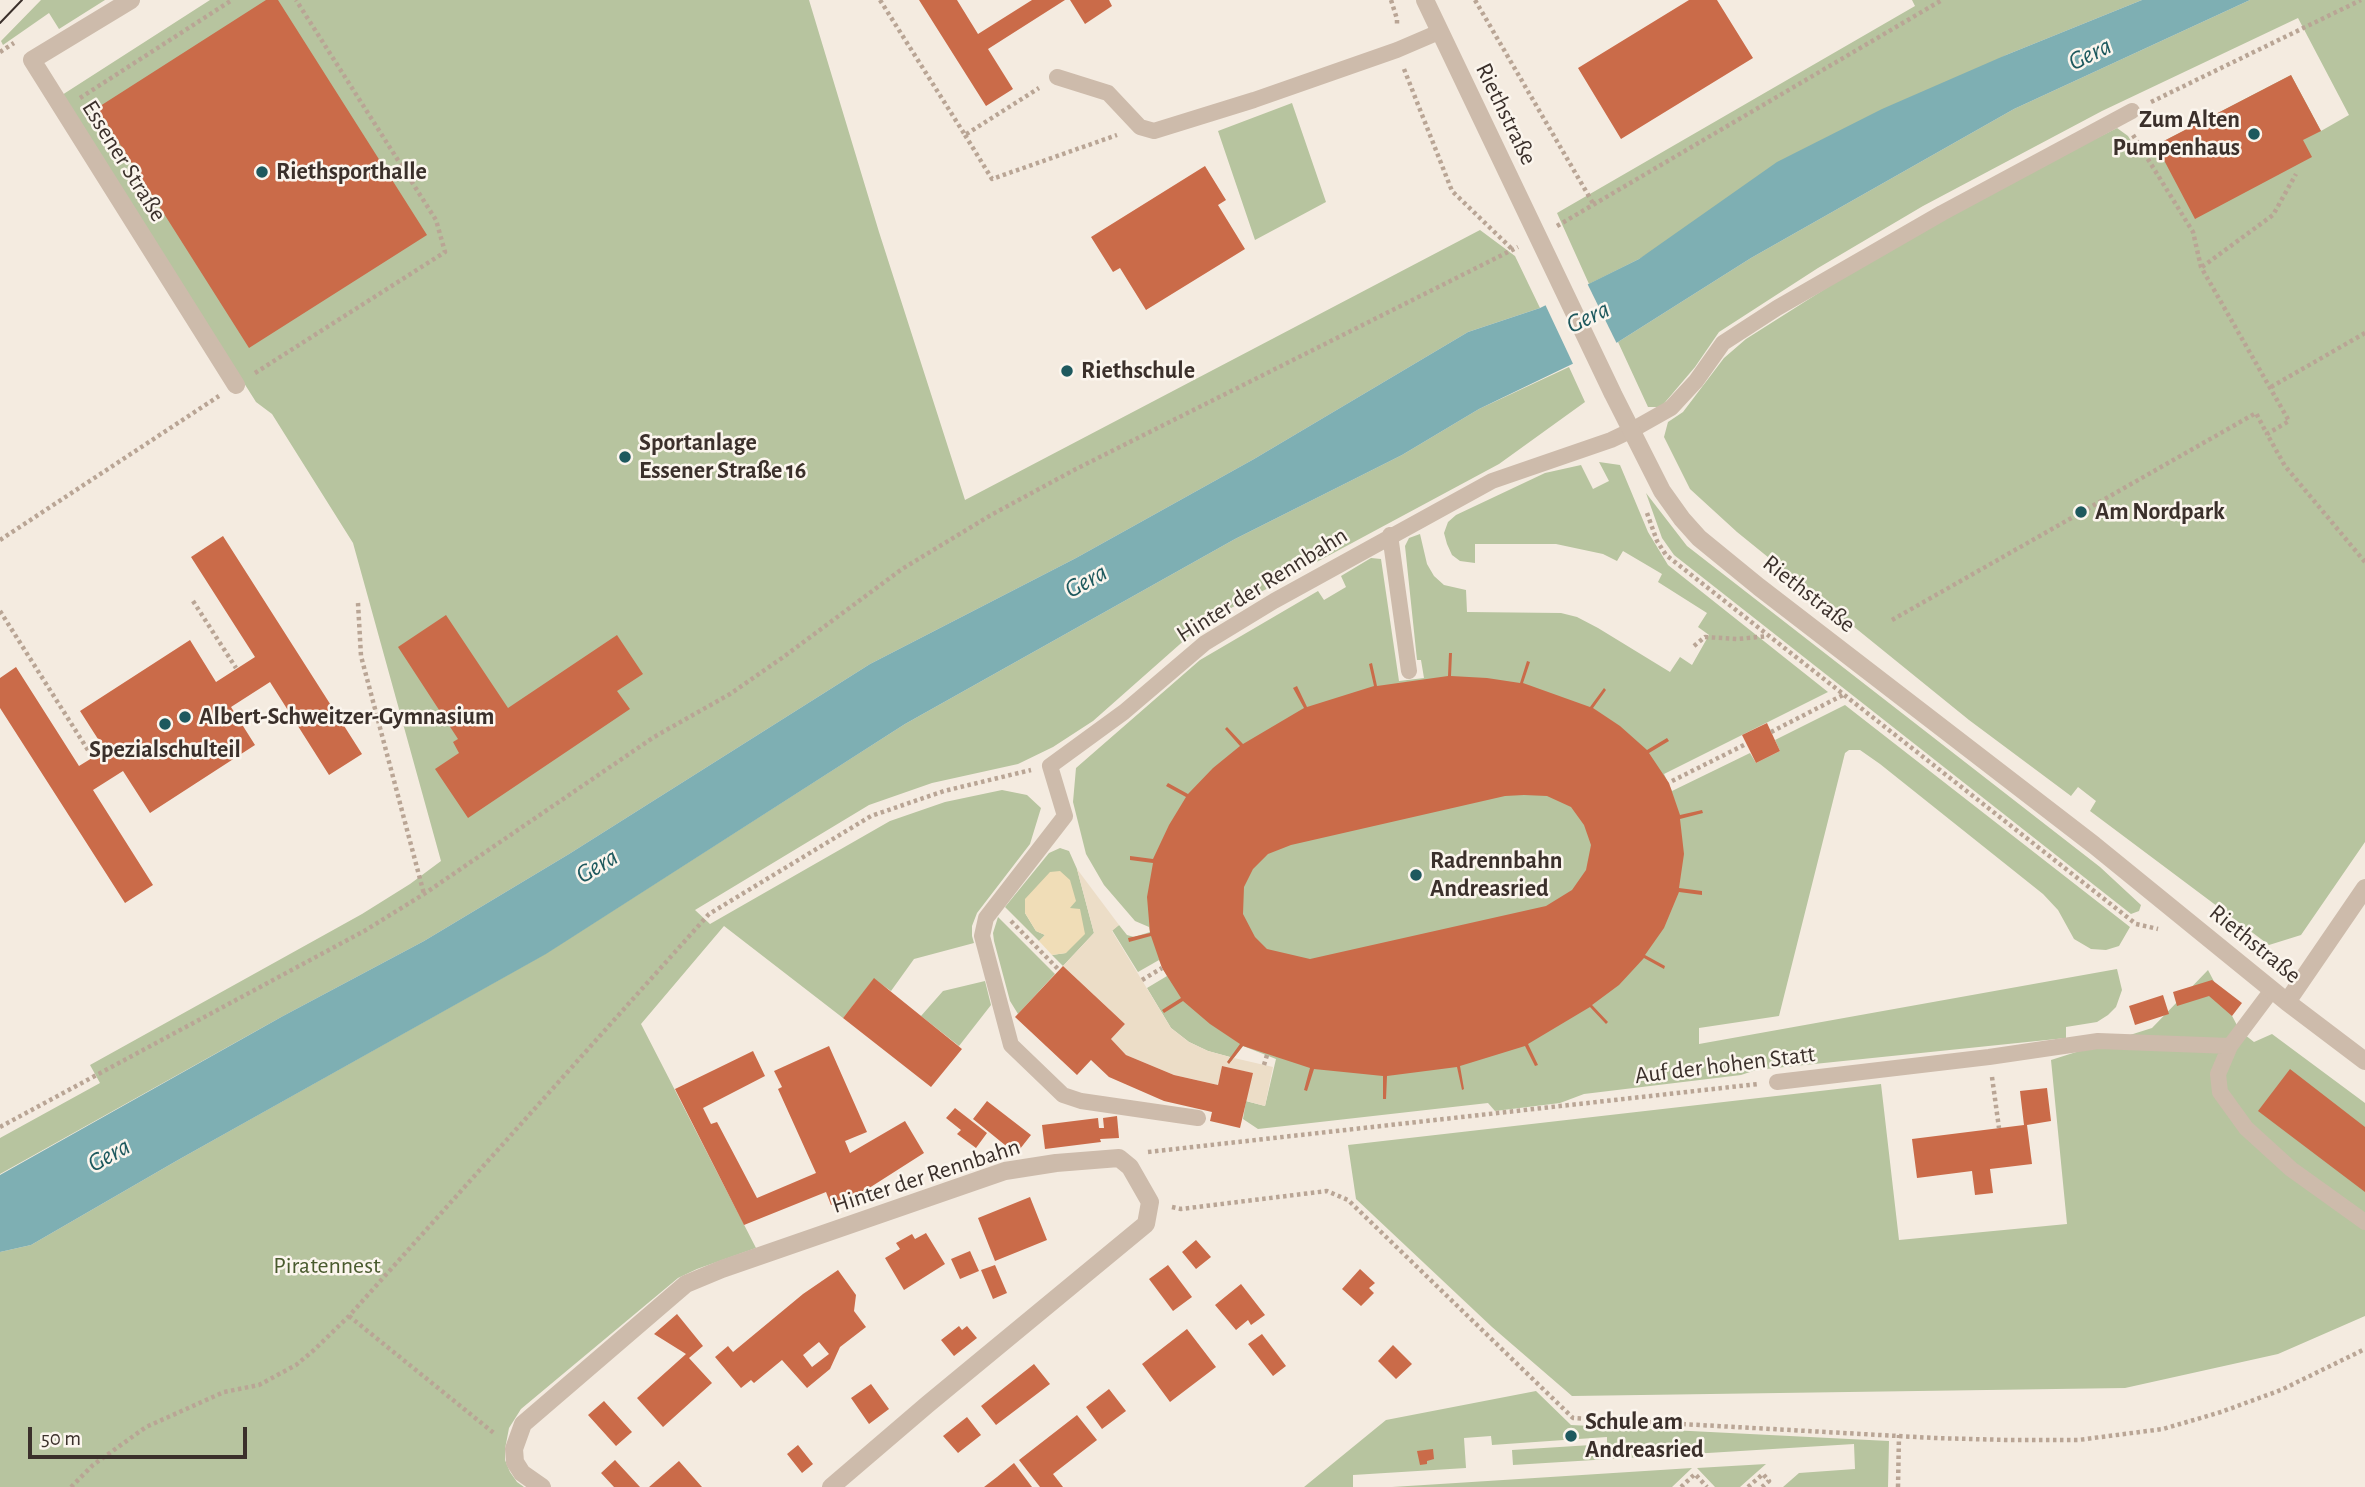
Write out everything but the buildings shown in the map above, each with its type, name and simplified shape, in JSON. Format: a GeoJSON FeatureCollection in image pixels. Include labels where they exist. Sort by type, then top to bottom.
{"type":"FeatureCollection","features":[{"type":"Feature","properties":{"kind":"street","name":"Essener Straße"},"geometry":{"type":"LineString","coordinates":[[131,0],[32,60],[236,385]]}},
{"type":"Feature","properties":{"kind":"street","name":"Riethstraße"},"geometry":{"type":"LineString","coordinates":[[1424,0],[1613,394],[1662,491],[1682,519],[1699,538],[1770,595],[2094,845],[2287,1002],[2365,1061]]}},
{"type":"Feature","properties":{"kind":"street"},"geometry":{"type":"LineString","coordinates":[[2287,1002],[2365,888]]}},
{"type":"Feature","properties":{"kind":"street"},"geometry":{"type":"LineString","coordinates":[[831,1487],[1146,1224],[1150,1202],[1130,1167],[1119,1158]]}},
{"type":"Feature","properties":{"kind":"street","name":"Hinter der Rennbahn"},"geometry":{"type":"LineString","coordinates":[[513,1449],[523,1424],[686,1284],[722,1269],[1005,1171],[1056,1163],[1119,1158]]}},
{"type":"Feature","properties":{"kind":"street"},"geometry":{"type":"LineString","coordinates":[[513,1449],[518,1467],[542,1487]]}},
{"type":"Feature","properties":{"kind":"lane"},"geometry":{"type":"LineString","coordinates":[[1057,77],[1108,93],[1140,127],[1154,131],[1254,100],[1397,50],[1439,32]]}},
{"type":"Feature","properties":{"kind":"lane","name":"Hinter der Rennbahn"},"geometry":{"type":"LineString","coordinates":[[1050,766],[1124,712],[1205,643],[1274,601],[1492,481],[1611,440],[1671,408],[1696,381],[1723,342],[1942,213],[2127,114]]}},
{"type":"Feature","properties":{"kind":"lane"},"geometry":{"type":"LineString","coordinates":[[1390,535],[1409,671]]}},
{"type":"Feature","properties":{"kind":"lane"},"geometry":{"type":"LineString","coordinates":[[1050,766],[1065,816],[986,918],[982,936],[1011,1045],[1063,1095],[1081,1101],[1198,1118]]}},
{"type":"Feature","properties":{"kind":"lane"},"geometry":{"type":"LineString","coordinates":[[2272,990],[2230,1046],[2218,1074],[2220,1092],[2246,1128],[2291,1169],[2365,1222]]}},
{"type":"Feature","properties":{"kind":"lane","name":"Auf der hohen Statt"},"geometry":{"type":"LineString","coordinates":[[1777,1082],[2098,1041],[2230,1046]]}},
{"type":"Feature","properties":{"kind":"path"},"geometry":{"type":"LineString","coordinates":[[63,110],[232,0]]}},
{"type":"Feature","properties":{"kind":"path"},"geometry":{"type":"LineString","coordinates":[[0,540],[445,252],[436,220],[296,0]]}},
{"type":"Feature","properties":{"kind":"path"},"geometry":{"type":"LineString","coordinates":[[880,0],[992,179],[1140,127]]}},
{"type":"Feature","properties":{"kind":"path"},"geometry":{"type":"LineString","coordinates":[[1391,0],[1397,19],[1397,50],[1452,191],[1513,250]]}},
{"type":"Feature","properties":{"kind":"path"},"geometry":{"type":"LineString","coordinates":[[1475,0],[1594,205]]}},
{"type":"Feature","properties":{"kind":"path"},"geometry":{"type":"LineString","coordinates":[[0,1127],[366,930],[424,894],[654,737],[740,687],[902,569],[990,515],[1076,469],[1513,250],[1542,245],[1594,205],[1942,0]]}},
{"type":"Feature","properties":{"kind":"path"},"geometry":{"type":"LineString","coordinates":[[2267,434],[2289,421],[2201,267],[2193,232],[2127,114],[2361,0]]}},
{"type":"Feature","properties":{"kind":"path"},"geometry":{"type":"LineString","coordinates":[[965,135],[1057,77]]}},
{"type":"Feature","properties":{"kind":"path"},"geometry":{"type":"LineString","coordinates":[[2201,267],[2273,215],[2297,174]]}},
{"type":"Feature","properties":{"kind":"path"},"geometry":{"type":"LineString","coordinates":[[2271,387],[2365,332]]}},
{"type":"Feature","properties":{"kind":"path"},"geometry":{"type":"LineString","coordinates":[[1892,620],[2256,413],[2285,466],[2365,562]]}},
{"type":"Feature","properties":{"kind":"path"},"geometry":{"type":"LineString","coordinates":[[1644,505],[1657,541],[1666,555],[2136,924],[2161,930]]}},
{"type":"Feature","properties":{"kind":"path"},"geometry":{"type":"LineString","coordinates":[[194,601],[236,668]]}},
{"type":"Feature","properties":{"kind":"path"},"geometry":{"type":"LineString","coordinates":[[358,603],[361,656],[424,894]]}},
{"type":"Feature","properties":{"kind":"path"},"geometry":{"type":"LineString","coordinates":[[0,611],[93,758]]}},
{"type":"Feature","properties":{"kind":"path"},"geometry":{"type":"LineString","coordinates":[[1694,646],[1705,637],[1738,639],[1768,636]]}},
{"type":"Feature","properties":{"kind":"path"},"geometry":{"type":"LineString","coordinates":[[1771,732],[1843,695]]}},
{"type":"Feature","properties":{"kind":"path"},"geometry":{"type":"LineString","coordinates":[[1672,782],[1746,744]]}},
{"type":"Feature","properties":{"kind":"path"},"geometry":{"type":"LineString","coordinates":[[71,1487],[93,1465],[146,1427],[224,1392],[259,1385],[296,1365],[349,1316],[709,914],[871,816],[944,791],[1050,766]]}},
{"type":"Feature","properties":{"kind":"path"},"geometry":{"type":"LineString","coordinates":[[995,906],[1059,970]]}},
{"type":"Feature","properties":{"kind":"path"},"geometry":{"type":"LineString","coordinates":[[1142,980],[1162,968]]}},
{"type":"Feature","properties":{"kind":"path"},"geometry":{"type":"LineString","coordinates":[[1264,1065],[1267,1055]]}},
{"type":"Feature","properties":{"kind":"path"},"geometry":{"type":"LineString","coordinates":[[1989,1057],[1999,1128]]}},
{"type":"Feature","properties":{"kind":"path","name":"Auf der hohen Statt"},"geometry":{"type":"LineString","coordinates":[[1119,1158],[1134,1153],[1777,1082]]}},
{"type":"Feature","properties":{"kind":"path"},"geometry":{"type":"LineString","coordinates":[[1150,1202],[1181,1209],[1327,1191],[1348,1200],[1573,1418],[2008,1440],[2078,1440],[2164,1429],[2221,1412],[2281,1390],[2365,1349]]}},
{"type":"Feature","properties":{"kind":"path"},"geometry":{"type":"LineString","coordinates":[[349,1316],[513,1449]]}},
{"type":"Feature","properties":{"kind":"path"},"geometry":{"type":"LineString","coordinates":[[1898,1487],[1899,1435]]}},
{"type":"Feature","properties":{"kind":"path"},"geometry":{"type":"LineString","coordinates":[[1681,1487],[1695,1474],[1707,1487]]}},
{"type":"Feature","properties":{"kind":"path"},"geometry":{"type":"LineString","coordinates":[[1748,1487],[1763,1474],[1769,1481],[1762,1487]]}},
{"type":"Feature","properties":{"kind":"green space"},"geometry":{"type":"Polygon","coordinates":[[[41,0],[105,0],[59,29],[49,13],[3,45],[1,41],[41,0]]]}},
{"type":"Feature","properties":{"kind":"green space","name":"Sportanlage Essener Straße 16"},"geometry":{"type":"Polygon","coordinates":[[[210,0],[809,0],[879,232],[965,500],[1480,230],[1515,256],[1540,308],[1468,332],[1254,459],[1076,558],[870,664],[569,854],[424,941],[283,1016],[0,1174],[0,1138],[100,1083],[90,1065],[362,914],[441,861],[353,543],[272,414],[256,402],[62,95],[210,0]]]}},
{"type":"Feature","properties":{"kind":"green space"},"geometry":{"type":"Polygon","coordinates":[[[1912,0],[2142,0],[2006,55],[1639,259],[1589,284],[1557,213],[1915,6],[1912,0]]]}},
{"type":"Feature","properties":{"kind":"green space","name":"Am Nordpark"},"geometry":{"type":"Polygon","coordinates":[[[2250,0],[2365,0],[2365,842],[2301,935],[2269,945],[2090,811],[2096,801],[2078,787],[2071,796],[1969,720],[1737,532],[1690,489],[1664,437],[1668,422],[1683,412],[1724,358],[1746,339],[1858,268],[2011,181],[2117,128],[2128,136],[2139,154],[2291,75],[2321,131],[2349,115],[2298,18],[2102,111],[1923,206],[1818,268],[1719,332],[1695,367],[1661,407],[1648,407],[1618,342],[1751,258],[2014,109],[2250,0]]]}},
{"type":"Feature","properties":{"kind":"green space"},"geometry":{"type":"Polygon","coordinates":[[[1292,103],[1326,202],[1255,240],[1218,131],[1292,103]]]}},
{"type":"Feature","properties":{"kind":"green space","name":"Piratennest"},"geometry":{"type":"Polygon","coordinates":[[[1569,367],[1585,402],[1499,464],[1205,622],[1093,721],[1053,747],[1018,764],[932,783],[869,805],[695,910],[710,924],[890,821],[945,802],[1002,790],[1027,795],[1041,808],[1030,844],[977,913],[972,926],[974,943],[914,959],[891,991],[874,979],[843,1018],[724,926],[641,1024],[756,1248],[678,1278],[521,1409],[509,1428],[505,1460],[517,1482],[524,1487],[0,1487],[0,1252],[31,1245],[545,954],[905,724],[1235,539],[1402,455],[1479,409],[1569,367]]]}},
{"type":"Feature","properties":{"kind":"green space"},"geometry":{"type":"Polygon","coordinates":[[[1599,462],[1620,465],[1648,532],[1668,565],[1828,692],[1664,774],[1672,791],[1750,753],[1756,763],[1780,751],[1775,740],[1845,705],[2130,927],[2119,946],[2106,950],[2091,949],[2074,939],[2058,910],[2043,894],[1880,764],[1860,750],[1849,750],[1845,753],[1779,1016],[1699,1028],[1699,1044],[2117,969],[2122,990],[2116,1007],[2108,1015],[2097,1022],[2066,1027],[2066,1038],[1756,1070],[1741,1075],[1584,1094],[1560,1103],[1495,1111],[1488,1103],[1258,1129],[1243,1119],[1246,1101],[1265,1106],[1276,1059],[1243,1046],[1229,1064],[1227,1062],[1230,1057],[1189,1042],[1171,1028],[1147,988],[1167,976],[1159,960],[1138,972],[1112,930],[1119,925],[1127,935],[1134,937],[1150,932],[1149,927],[1135,921],[1104,885],[1086,854],[1073,802],[1076,768],[1200,660],[1318,591],[1324,600],[1346,587],[1341,576],[1371,558],[1381,559],[1399,681],[1424,678],[1421,660],[1417,660],[1405,546],[1409,538],[1420,534],[1427,564],[1434,576],[1444,585],[1466,590],[1467,612],[1561,613],[1577,617],[1598,628],[1670,672],[1680,657],[1692,665],[1709,635],[1698,627],[1707,613],[1658,582],[1662,574],[1623,551],[1617,561],[1603,554],[1556,544],[1475,544],[1475,563],[1460,561],[1452,555],[1444,533],[1448,522],[1456,515],[1545,473],[1581,465],[1593,489],[1609,481],[1599,462]]]}},
{"type":"Feature","properties":{"kind":"green space"},"geometry":{"type":"Polygon","coordinates":[[[1646,493],[1687,546],[2100,867],[2141,905],[2139,911],[2131,914],[1674,555],[1662,538],[1646,493]]]}},
{"type":"Feature","properties":{"kind":"green space"},"geometry":{"type":"Polygon","coordinates":[[[1060,848],[1069,851],[1077,869],[1094,933],[1063,966],[1052,955],[1066,953],[1069,909],[1025,899],[1025,913],[1036,931],[1045,935],[1039,941],[1005,907],[1049,853],[1060,848]]]}},
{"type":"Feature","properties":{"kind":"green space"},"geometry":{"type":"Polygon","coordinates":[[[998,917],[1055,974],[1018,1014],[1010,1001],[994,941],[993,933],[998,917]]]}},
{"type":"Feature","properties":{"kind":"green space"},"geometry":{"type":"Polygon","coordinates":[[[2208,970],[2240,1031],[2254,1042],[2272,1034],[2365,1103],[2365,1316],[2278,1354],[2125,1388],[1572,1396],[1492,1327],[1356,1199],[1348,1145],[1881,1084],[1899,1240],[2067,1224],[2051,1060],[2152,1028],[2208,970]]]}},
{"type":"Feature","properties":{"kind":"green space"},"geometry":{"type":"Polygon","coordinates":[[[985,981],[991,1005],[959,1046],[921,1016],[943,991],[985,981]]]}},
{"type":"Feature","properties":{"kind":"green space"},"geometry":{"type":"Polygon","coordinates":[[[1536,1391],[1571,1425],[1889,1441],[1888,1487],[1783,1487],[1799,1473],[1855,1469],[1854,1444],[1513,1465],[1512,1450],[1607,1444],[1607,1437],[1492,1445],[1491,1436],[1464,1438],[1466,1468],[1353,1475],[1353,1487],[1304,1487],[1386,1420],[1536,1391]]]}},
{"type":"Feature","properties":{"kind":"green space"},"geometry":{"type":"Polygon","coordinates":[[[1766,1464],[1740,1487],[1715,1487],[1697,1468],[1766,1464]]]}},
{"type":"Feature","properties":{"kind":"green space"},"geometry":{"type":"Polygon","coordinates":[[[1692,1468],[1672,1487],[1392,1487],[1456,1483],[1692,1468]]]}},
{"type":"Feature","properties":{"kind":"sand"},"geometry":{"type":"Polygon","coordinates":[[[1060,871],[1070,880],[1076,901],[1070,908],[1080,909],[1085,934],[1066,953],[1052,955],[1039,941],[1045,935],[1036,931],[1025,913],[1025,899],[1050,872],[1060,871]]]}},
{"type":"Feature","properties":{"kind":"shaded area"},"geometry":{"type":"Polygon","coordinates":[[[1077,869],[1119,925],[1112,931],[1171,1028],[1189,1042],[1230,1057],[1227,1062],[1229,1064],[1234,1058],[1273,1067],[1265,1106],[1246,1101],[1252,1073],[1222,1066],[1218,1085],[1174,1075],[1126,1055],[1111,1039],[1125,1024],[1063,966],[1094,933],[1077,869]]]}},
{"type":"Feature","properties":{"kind":"water","name":"Gera"},"geometry":{"type":"Polygon","coordinates":[[[2142,0],[2250,0],[2014,109],[1751,258],[1618,342],[1479,409],[1402,455],[1235,539],[905,724],[546,954],[31,1245],[0,1252],[0,1175],[283,1016],[424,941],[569,854],[870,664],[1076,558],[1254,459],[1468,332],[1540,308],[1639,259],[1777,162],[1882,109],[2142,0]]]}},
{"type":"Feature","properties":{"kind":"pier"},"geometry":{"type":"Polygon","coordinates":[[[1586,281],[1618,346],[1575,368],[1544,302],[1586,281]]]}},
{"type":"Feature","properties":{"kind":"tram line"},"geometry":{"type":"LineString","coordinates":[[0,23],[22,0]]}},
{"type":"Feature","properties":{"kind":"place","name":"Zum Alten Pumpenhaus"},"geometry":{"type":"Point","coordinates":[2254,134]}},
{"type":"Feature","properties":{"kind":"place","name":"Riethsporthalle"},"geometry":{"type":"Point","coordinates":[262,172]}},
{"type":"Feature","properties":{"kind":"place","name":"Riethschule"},"geometry":{"type":"Point","coordinates":[1067,371]}},
{"type":"Feature","properties":{"kind":"place","name":"Sportanlage Essener Straße 16"},"geometry":{"type":"Point","coordinates":[625,457]}},
{"type":"Feature","properties":{"kind":"place","name":"Am Nordpark"},"geometry":{"type":"Point","coordinates":[2081,512]}},
{"type":"Feature","properties":{"kind":"place","name":"Albert-Schweitzer-Gymnasium"},"geometry":{"type":"Point","coordinates":[185,717]}},
{"type":"Feature","properties":{"kind":"place","name":"Spezialschulteil"},"geometry":{"type":"Point","coordinates":[165,724]}},
{"type":"Feature","properties":{"kind":"place","name":"Radrennbahn Andreasried"},"geometry":{"type":"Point","coordinates":[1416,875]}},
{"type":"Feature","properties":{"kind":"place","name":"Schule am Andreasried"},"geometry":{"type":"Point","coordinates":[1571,1436]}}]}
